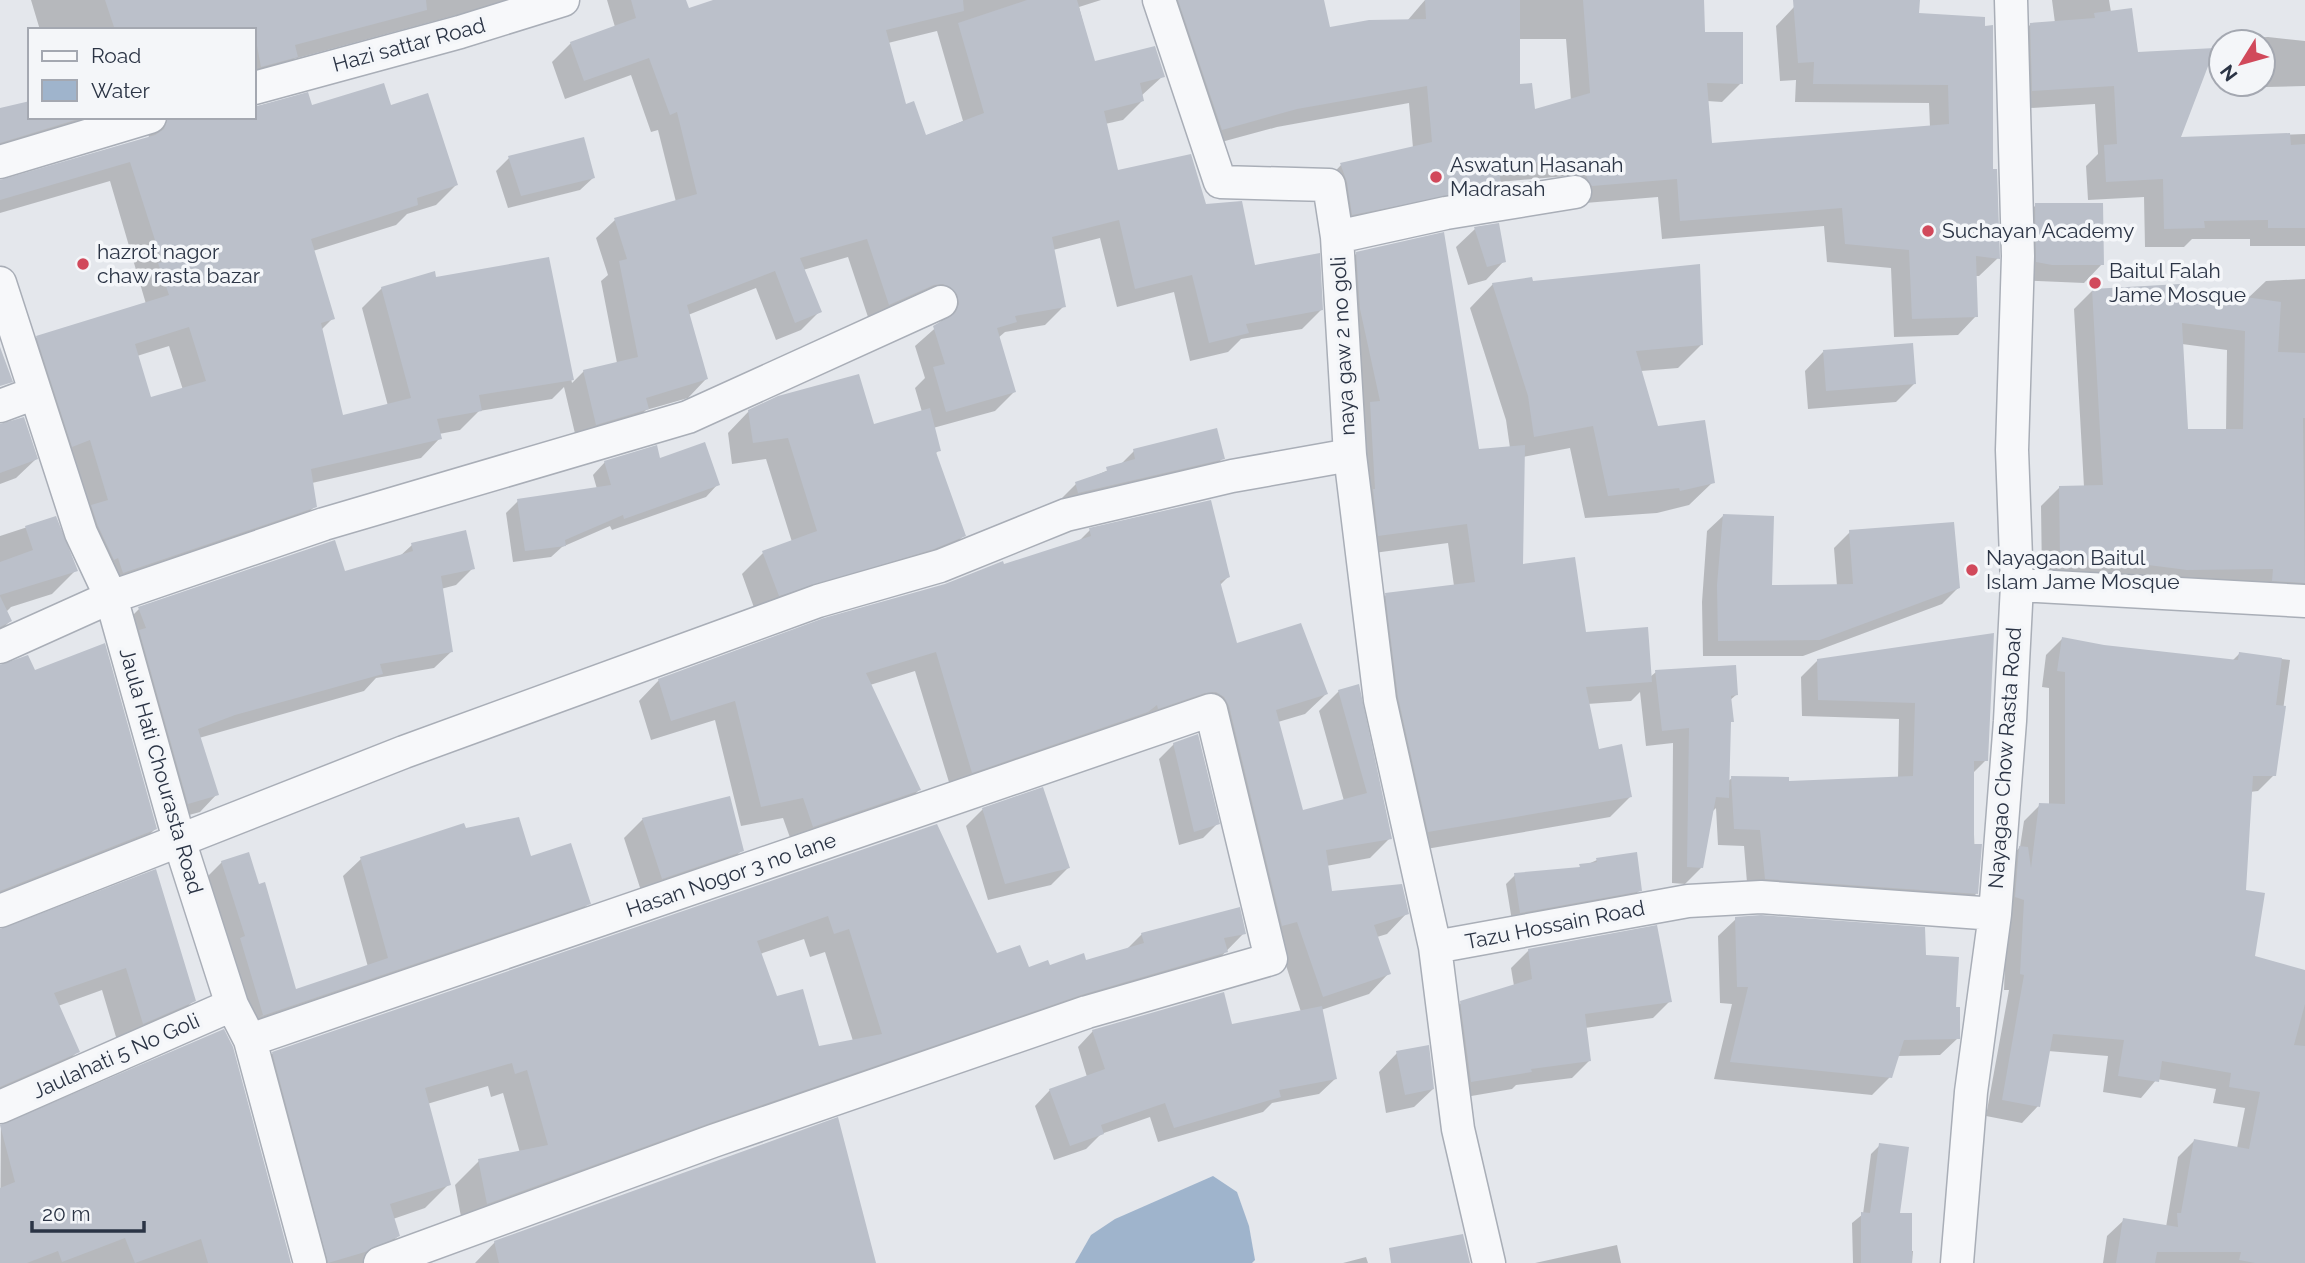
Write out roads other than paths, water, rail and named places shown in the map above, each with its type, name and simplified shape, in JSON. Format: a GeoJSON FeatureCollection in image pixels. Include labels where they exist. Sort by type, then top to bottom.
{"type":"FeatureCollection","features":[{"type":"Feature","properties":{"kind":"street","name":"Hazi sattar Road"},"geometry":{"type":"LineString","coordinates":[[256,87],[460,32],[563,0]]}},
{"type":"Feature","properties":{"kind":"street","name":"naya gaw 2 no goli"},"geometry":{"type":"LineString","coordinates":[[1159,0],[1220,181],[1329,185],[1336,237],[1350,455],[1380,700],[1435,947]]}},
{"type":"Feature","properties":{"kind":"street","name":"Nayagao Chow Rasta Road"},"geometry":{"type":"LineString","coordinates":[[1957,1263],[1971,1092],[1995,914],[2017,585],[2012,450],[2018,256],[2011,0]]}},
{"type":"Feature","properties":{"kind":"street"},"geometry":{"type":"LineString","coordinates":[[0,162],[143,119]]}},
{"type":"Feature","properties":{"kind":"street"},"geometry":{"type":"LineString","coordinates":[[1336,237],[1446,213],[1575,192]]}},
{"type":"Feature","properties":{"kind":"street","name":"Jaula Hati Chourasta Road"},"geometry":{"type":"LineString","coordinates":[[0,283],[81,533],[111,597],[180,843],[232,1005],[250,1040],[310,1263]]}},
{"type":"Feature","properties":{"kind":"street"},"geometry":{"type":"LineString","coordinates":[[0,647],[111,597],[324,524],[688,417],[941,302]]}},
{"type":"Feature","properties":{"kind":"street"},"geometry":{"type":"LineString","coordinates":[[0,406],[35,393]]}},
{"type":"Feature","properties":{"kind":"street"},"geometry":{"type":"LineString","coordinates":[[0,911],[180,843],[404,752],[818,601],[940,566],[1066,515],[1232,476],[1350,455]]}},
{"type":"Feature","properties":{"kind":"street"},"geometry":{"type":"LineString","coordinates":[[2017,585],[2305,601]]}},
{"type":"Feature","properties":{"kind":"street","name":"Hasan Nogor 3 no lane"},"geometry":{"type":"LineString","coordinates":[[250,1040],[1212,710],[1271,959],[1087,1012],[713,1141],[380,1263]]}},
{"type":"Feature","properties":{"kind":"street","name":"Tazu Hossain Road"},"geometry":{"type":"LineString","coordinates":[[1489,1263],[1458,1129],[1435,947],[1688,901],[1761,897],[1995,914]]}},
{"type":"Feature","properties":{"kind":"street","name":"Jaulahati 5 No Goli"},"geometry":{"type":"LineString","coordinates":[[0,1107],[232,1005]]}},
{"type":"Feature","properties":{"kind":"water"},"geometry":{"type":"Polygon","coordinates":[[[1213,1176],[1237,1192],[1249,1226],[1255,1260],[1252,1263],[1075,1263],[1091,1235],[1115,1219],[1213,1176]]]}},
{"type":"Feature","properties":{"kind":"place","name":"Aswatun Hasanah Madrasah"},"geometry":{"type":"Point","coordinates":[1436,177]}},
{"type":"Feature","properties":{"kind":"place","name":"Suchayan Academy"},"geometry":{"type":"Point","coordinates":[1928,231]}},
{"type":"Feature","properties":{"kind":"place","name":"hazrot nagor chaw rasta bazar"},"geometry":{"type":"Point","coordinates":[83,264]}},
{"type":"Feature","properties":{"kind":"place","name":"Baitul Falah Jame Mosque"},"geometry":{"type":"Point","coordinates":[2095,283]}},
{"type":"Feature","properties":{"kind":"place","name":"Nayagaon Baitul Islam Jame Mosque"},"geometry":{"type":"Point","coordinates":[1972,570]}}]}
